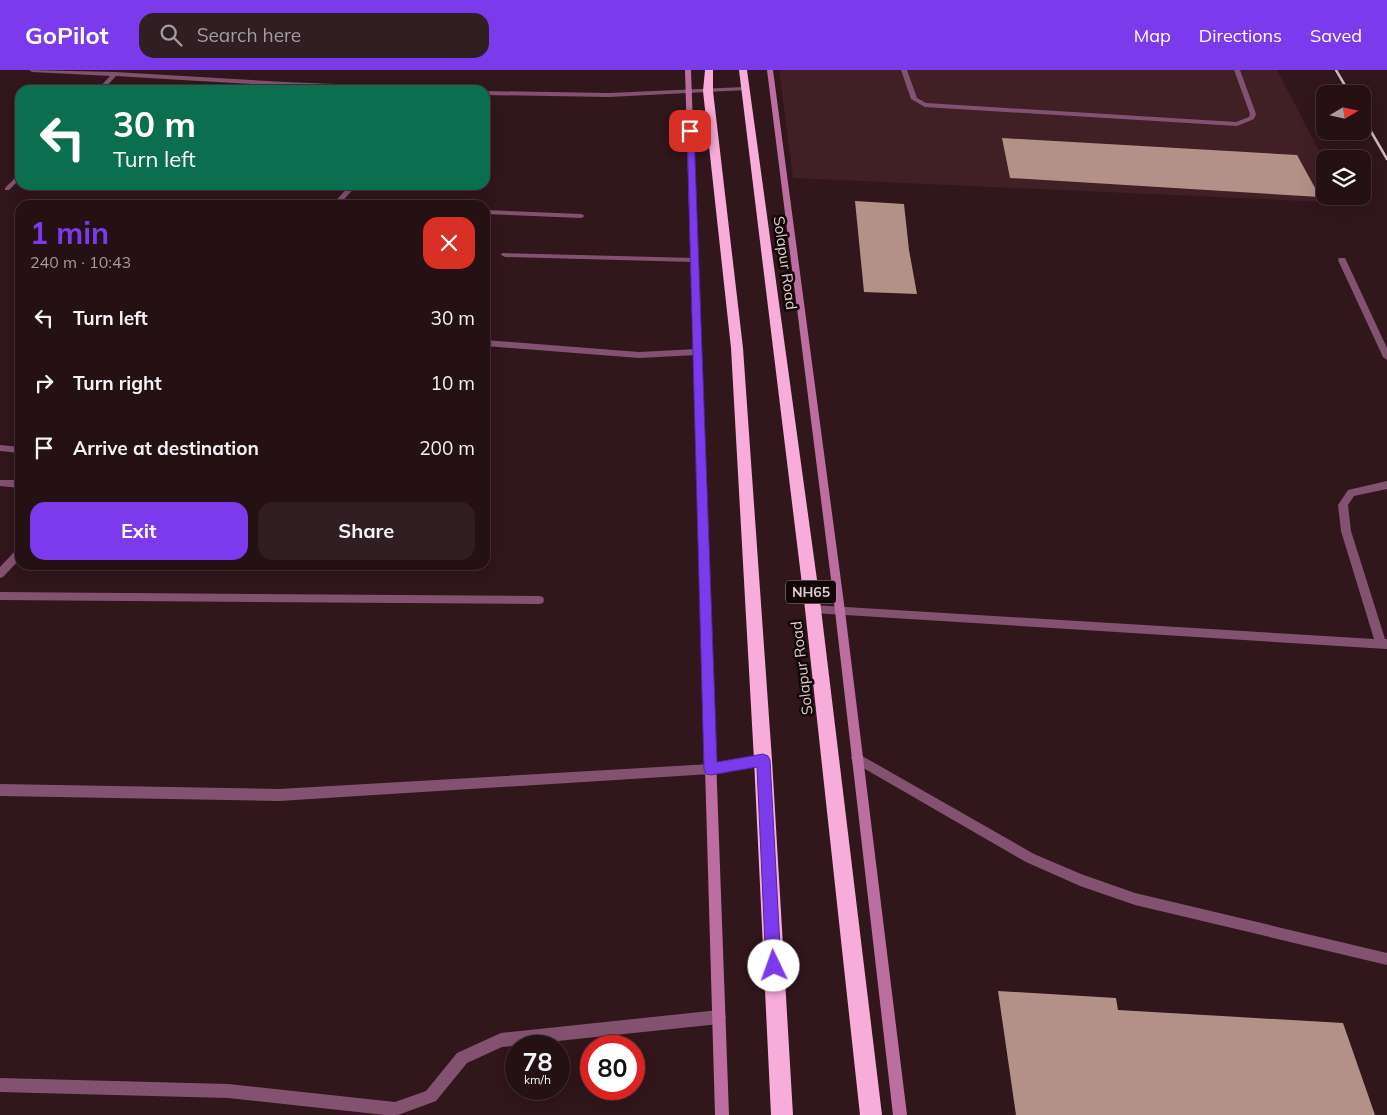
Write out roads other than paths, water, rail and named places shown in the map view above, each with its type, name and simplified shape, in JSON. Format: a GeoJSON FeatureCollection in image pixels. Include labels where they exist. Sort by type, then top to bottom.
{"type":"FeatureCollection","features":[{"type":"Feature","properties":{"kind":"highway"},"geometry":{"type":"LineString","coordinates":[[708,70],[708,91],[737,348],[763,760],[782,1115]]}},
{"type":"Feature","properties":{"kind":"highway","name":"Solapur Road"},"geometry":{"type":"LineString","coordinates":[[743,70],[813,609],[871,1115]]}},
{"type":"Feature","properties":{"kind":"street"},"geometry":{"type":"LineString","coordinates":[[32,70],[259,85]]}},
{"type":"Feature","properties":{"kind":"street"},"geometry":{"type":"LineString","coordinates":[[185,79],[189,70]]}},
{"type":"Feature","properties":{"kind":"street"},"geometry":{"type":"LineString","coordinates":[[688,70],[722,1115]]}},
{"type":"Feature","properties":{"kind":"street"},"geometry":{"type":"LineString","coordinates":[[770,70],[840,610],[900,1115]]}},
{"type":"Feature","properties":{"kind":"street"},"geometry":{"type":"LineString","coordinates":[[904,70],[914,99],[925,106],[1237,124],[1246,123],[1252,118],[1253,114],[1237,70]]}},
{"type":"Feature","properties":{"kind":"street"},"geometry":{"type":"LineString","coordinates":[[105,85],[115,74]]}},
{"type":"Feature","properties":{"kind":"street"},"geometry":{"type":"LineString","coordinates":[[490,93],[609,95],[689,93],[744,89]]}},
{"type":"Feature","properties":{"kind":"street"},"geometry":{"type":"LineString","coordinates":[[7,189],[15,180]]}},
{"type":"Feature","properties":{"kind":"street"},"geometry":{"type":"LineString","coordinates":[[340,200],[349,190]]}},
{"type":"Feature","properties":{"kind":"street"},"geometry":{"type":"LineString","coordinates":[[490,212],[580,216]]}},
{"type":"Feature","properties":{"kind":"street"},"geometry":{"type":"LineString","coordinates":[[506,255],[694,260]]}},
{"type":"Feature","properties":{"kind":"street"},"geometry":{"type":"LineString","coordinates":[[1342,260],[1387,357]]}},
{"type":"Feature","properties":{"kind":"street"},"geometry":{"type":"LineString","coordinates":[[490,342],[639,355],[697,352]]}},
{"type":"Feature","properties":{"kind":"street"},"geometry":{"type":"LineString","coordinates":[[0,448],[15,450]]}},
{"type":"Feature","properties":{"kind":"street"},"geometry":{"type":"LineString","coordinates":[[0,483],[15,484]]}},
{"type":"Feature","properties":{"kind":"street"},"geometry":{"type":"LineString","coordinates":[[813,609],[1384,643],[1346,532],[1343,504],[1351,493],[1387,485]]}},
{"type":"Feature","properties":{"kind":"street"},"geometry":{"type":"LineString","coordinates":[[0,574],[15,558]]}},
{"type":"Feature","properties":{"kind":"street"},"geometry":{"type":"LineString","coordinates":[[0,596],[539,600]]}},
{"type":"Feature","properties":{"kind":"street"},"geometry":{"type":"LineString","coordinates":[[857,758],[1030,858],[1080,880],[1135,899],[1387,959]]}},
{"type":"Feature","properties":{"kind":"street"},"geometry":{"type":"LineString","coordinates":[[0,790],[279,795],[711,769],[763,760]]}},
{"type":"Feature","properties":{"kind":"street"},"geometry":{"type":"LineString","coordinates":[[0,1085],[228,1091],[395,1108],[431,1096],[462,1058],[501,1040],[719,1017]]}},
{"type":"Feature","properties":{"kind":"railway"},"geometry":{"type":"LineString","coordinates":[[1336,70],[1345,85]]}},
{"type":"Feature","properties":{"kind":"railway"},"geometry":{"type":"LineString","coordinates":[[1371,131],[1387,159]]}}]}
